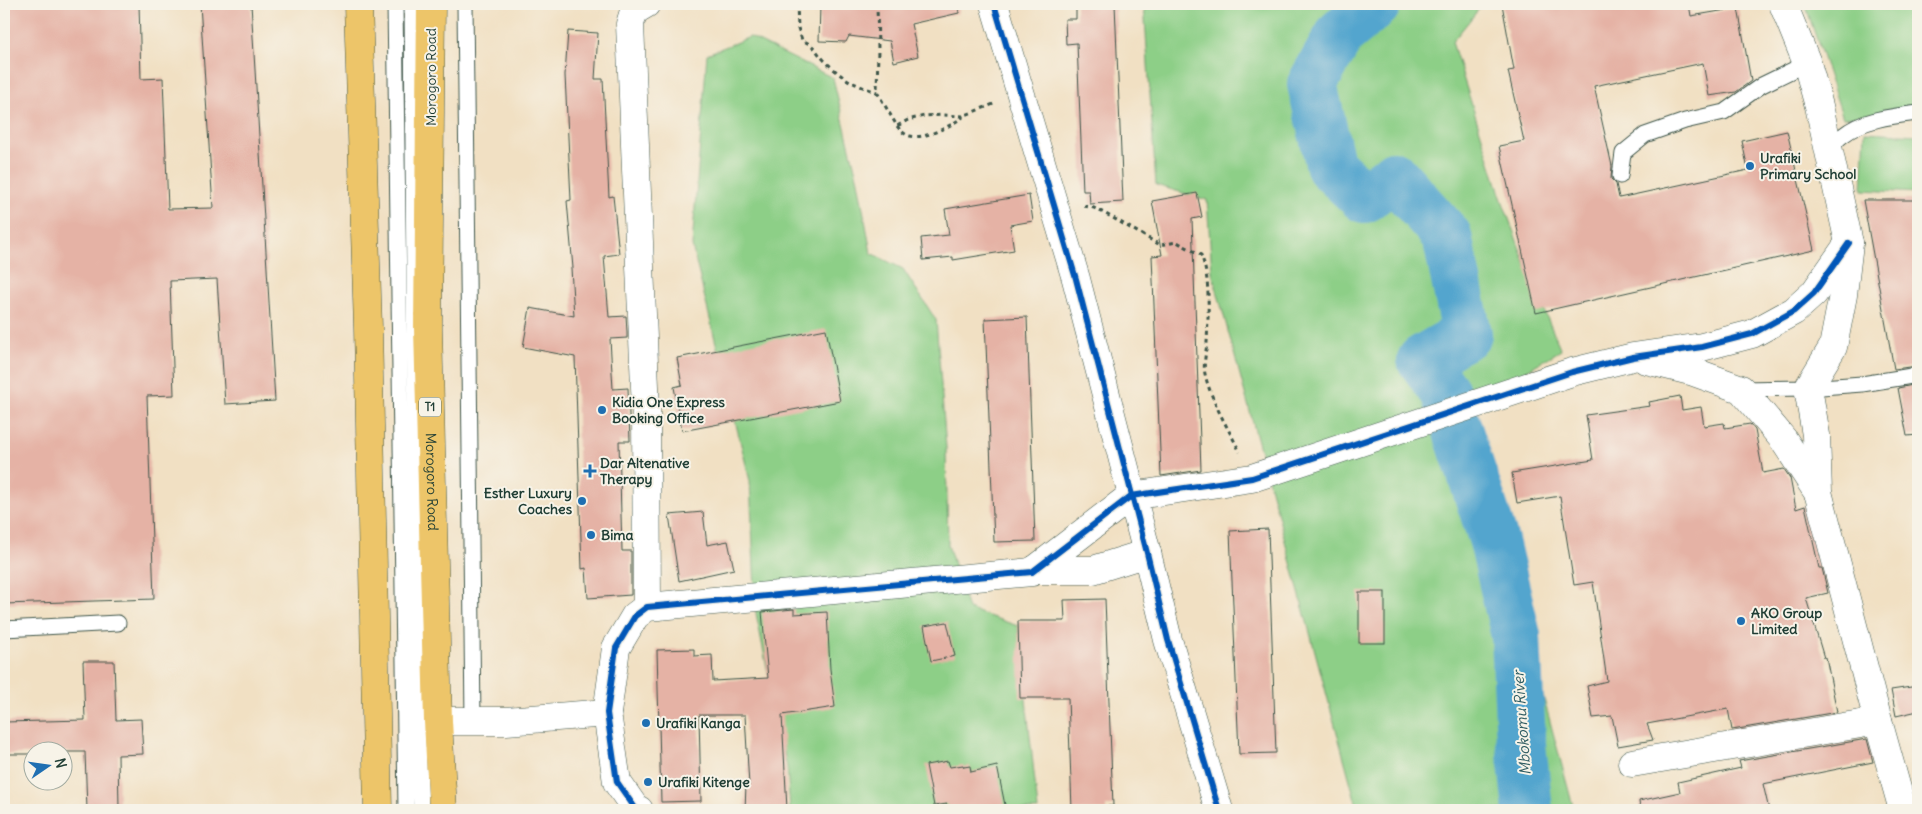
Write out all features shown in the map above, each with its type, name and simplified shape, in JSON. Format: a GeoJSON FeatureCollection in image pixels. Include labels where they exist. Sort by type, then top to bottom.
{"type":"FeatureCollection","features":[{"type":"Feature","properties":{"kind":"highway"},"geometry":{"type":"LineString","coordinates":[[358,4],[378,810]]}},
{"type":"Feature","properties":{"kind":"highway","name":"Morogoro Road"},"geometry":{"type":"LineString","coordinates":[[431,4],[428,328],[438,721],[443,810]]}},
{"type":"Feature","properties":{"kind":"street"},"geometry":{"type":"LineString","coordinates":[[646,4],[634,11],[630,24],[646,411],[647,607]]}},
{"type":"Feature","properties":{"kind":"street"},"geometry":{"type":"LineString","coordinates":[[994,4],[1076,279],[1168,640],[1219,810]]}},
{"type":"Feature","properties":{"kind":"street"},"geometry":{"type":"LineString","coordinates":[[1783,4],[1807,63],[1829,151],[1848,243],[1843,294],[1833,347],[1808,388],[1816,435],[1818,492],[1903,810]]}},
{"type":"Feature","properties":{"kind":"street"},"geometry":{"type":"LineString","coordinates":[[1034,570],[1131,496],[1252,478],[1572,372],[1633,357],[1702,346],[1752,334],[1794,311],[1814,293],[1848,243]]}},
{"type":"Feature","properties":{"kind":"street"},"geometry":{"type":"LineString","coordinates":[[1633,357],[1694,372],[1741,389],[1784,439],[1818,492]]}},
{"type":"Feature","properties":{"kind":"street"},"geometry":{"type":"LineString","coordinates":[[639,810],[635,808],[617,782],[607,712],[616,648],[635,616],[647,607],[1034,570],[1093,570],[1147,553]]}},
{"type":"Feature","properties":{"kind":"street"},"geometry":{"type":"LineString","coordinates":[[438,721],[506,721],[607,712]]}},
{"type":"Feature","properties":{"kind":"street"},"geometry":{"type":"LineString","coordinates":[[1632,763],[1878,721]]}},
{"type":"Feature","properties":{"kind":"lane"},"geometry":{"type":"LineString","coordinates":[[395,4],[406,810]]}},
{"type":"Feature","properties":{"kind":"lane","name":"Morogoro Road"},"geometry":{"type":"LineString","coordinates":[[412,4],[417,702],[421,810]]}},
{"type":"Feature","properties":{"kind":"lane"},"geometry":{"type":"LineString","coordinates":[[465,4],[473,722]]}},
{"type":"Feature","properties":{"kind":"lane"},"geometry":{"type":"LineString","coordinates":[[1620,176],[1623,152],[1645,134],[1685,121],[1724,112],[1762,85],[1807,63]]}},
{"type":"Feature","properties":{"kind":"lane"},"geometry":{"type":"LineString","coordinates":[[1829,151],[1841,136],[1858,126],[1892,116],[1918,113]]}},
{"type":"Feature","properties":{"kind":"lane"},"geometry":{"type":"LineString","coordinates":[[1741,389],[1808,388],[1862,384],[1918,376]]}},
{"type":"Feature","properties":{"kind":"lane"},"geometry":{"type":"LineString","coordinates":[[4,629],[118,623]]}},
{"type":"Feature","properties":{"kind":"path"},"geometry":{"type":"LineString","coordinates":[[796,4],[798,28],[802,40],[813,45],[822,58],[838,74],[852,84],[877,92]]}},
{"type":"Feature","properties":{"kind":"path"},"geometry":{"type":"LineString","coordinates":[[877,4],[877,92],[904,134],[914,137],[945,129],[963,116],[1020,92]]}},
{"type":"Feature","properties":{"kind":"path"},"geometry":{"type":"LineString","coordinates":[[898,126],[908,120],[924,116],[963,116]]}},
{"type":"Feature","properties":{"kind":"path"},"geometry":{"type":"LineString","coordinates":[[1048,188],[1070,205],[1094,208],[1160,245],[1177,242],[1201,255],[1206,266],[1207,292],[1205,373],[1220,411],[1252,478]]}},
{"type":"Feature","properties":{"kind":"green space"},"geometry":{"type":"Polygon","coordinates":[[[1144,4],[1483,4],[1452,42],[1501,197],[1533,285],[1561,350],[1475,401],[1509,570],[1574,810],[1358,810],[1212,272],[1207,200],[1156,185],[1144,4]]]}},
{"type":"Feature","properties":{"kind":"green space"},"geometry":{"type":"Polygon","coordinates":[[[1805,4],[1918,4],[1918,106],[1843,118],[1805,4]]]}},
{"type":"Feature","properties":{"kind":"green space"},"geometry":{"type":"Polygon","coordinates":[[[750,37],[833,78],[858,181],[871,253],[903,269],[936,320],[946,448],[948,545],[968,609],[1018,626],[1038,810],[790,810],[787,767],[756,613],[750,481],[692,246],[707,54],[750,37]]]}},
{"type":"Feature","properties":{"kind":"green space"},"geometry":{"type":"Polygon","coordinates":[[[1865,132],[1918,135],[1918,193],[1862,190],[1865,132]]]}},
{"type":"Feature","properties":{"kind":"building"},"geometry":{"type":"Polygon","coordinates":[[[4,4],[139,4],[141,79],[163,78],[168,209],[213,208],[200,4],[251,4],[275,401],[225,404],[217,279],[170,281],[174,395],[147,396],[154,599],[4,604],[4,4]]]}},
{"type":"Feature","properties":{"kind":"building"},"geometry":{"type":"Polygon","coordinates":[[[881,4],[958,4],[959,13],[911,24],[918,56],[894,62],[890,41],[849,36],[846,42],[819,41],[820,5],[881,7],[881,4]]]}},
{"type":"Feature","properties":{"kind":"building"},"geometry":{"type":"Polygon","coordinates":[[[1076,4],[1115,4],[1123,202],[1090,204],[1089,191],[1083,191],[1077,43],[1066,44],[1065,19],[1076,19],[1076,4]]]}},
{"type":"Feature","properties":{"kind":"building"},"geometry":{"type":"Polygon","coordinates":[[[1502,4],[1689,4],[1691,16],[1738,8],[1751,81],[1736,92],[1709,96],[1703,63],[1594,86],[1612,166],[1611,179],[1616,184],[1619,198],[1748,170],[1742,141],[1787,131],[1814,250],[1536,313],[1499,146],[1524,141],[1508,71],[1514,70],[1502,4]]]}},
{"type":"Feature","properties":{"kind":"building"},"geometry":{"type":"Polygon","coordinates":[[[568,31],[598,33],[595,79],[603,79],[609,197],[613,196],[619,254],[604,256],[609,317],[626,316],[627,332],[627,338],[610,339],[613,389],[628,388],[630,441],[619,441],[622,551],[631,551],[631,595],[588,598],[586,568],[582,569],[575,357],[523,347],[530,308],[574,316],[571,268],[573,268],[567,201],[571,200],[565,75],[568,31]]]}},
{"type":"Feature","properties":{"kind":"building"},"geometry":{"type":"Polygon","coordinates":[[[1197,193],[1202,217],[1192,219],[1201,470],[1161,476],[1152,256],[1162,255],[1152,201],[1197,193]]]}},
{"type":"Feature","properties":{"kind":"building"},"geometry":{"type":"Polygon","coordinates":[[[1029,195],[1033,221],[1010,225],[1014,250],[953,260],[953,257],[923,260],[921,238],[949,235],[945,209],[1029,195]]]}},
{"type":"Feature","properties":{"kind":"building"},"geometry":{"type":"Polygon","coordinates":[[[1863,200],[1918,200],[1918,366],[1894,369],[1863,200]]]}},
{"type":"Feature","properties":{"kind":"building"},"geometry":{"type":"Polygon","coordinates":[[[1027,317],[1035,541],[994,542],[985,319],[1027,317]]]}},
{"type":"Feature","properties":{"kind":"building"},"geometry":{"type":"Polygon","coordinates":[[[826,329],[840,401],[682,431],[674,387],[682,385],[677,358],[826,329]]]}},
{"type":"Feature","properties":{"kind":"building"},"geometry":{"type":"Polygon","coordinates":[[[1918,384],[1918,435],[1907,436],[1898,388],[1918,384]]]}},
{"type":"Feature","properties":{"kind":"building"},"geometry":{"type":"Polygon","coordinates":[[[1680,396],[1682,410],[1701,407],[1704,426],[1724,423],[1725,428],[1750,424],[1755,430],[1763,473],[1784,469],[1790,478],[1796,509],[1805,506],[1819,568],[1822,568],[1828,593],[1806,598],[1824,658],[1826,657],[1837,712],[1732,730],[1728,709],[1647,724],[1653,740],[1618,746],[1612,716],[1593,718],[1587,686],[1607,681],[1593,582],[1574,585],[1560,496],[1517,503],[1512,473],[1593,460],[1586,415],[1650,406],[1649,402],[1680,396]]]}},
{"type":"Feature","properties":{"kind":"building"},"geometry":{"type":"Polygon","coordinates":[[[703,512],[707,545],[728,541],[734,569],[679,581],[669,515],[703,512]]]}},
{"type":"Feature","properties":{"kind":"building"},"geometry":{"type":"Polygon","coordinates":[[[1268,529],[1276,753],[1239,754],[1230,531],[1268,529]]]}},
{"type":"Feature","properties":{"kind":"building"},"geometry":{"type":"Polygon","coordinates":[[[1359,592],[1385,592],[1385,643],[1359,643],[1359,592]]]}},
{"type":"Feature","properties":{"kind":"building"},"geometry":{"type":"Polygon","coordinates":[[[1105,599],[1113,806],[1106,806],[1106,810],[1072,810],[1068,698],[1020,698],[1018,621],[1065,621],[1064,600],[1105,599]]]}},
{"type":"Feature","properties":{"kind":"building"},"geometry":{"type":"Polygon","coordinates":[[[794,609],[794,614],[827,612],[830,669],[835,707],[782,715],[787,809],[745,810],[746,785],[749,786],[745,715],[699,715],[701,801],[661,802],[657,650],[694,649],[694,656],[712,655],[713,681],[768,678],[762,612],[794,609]]]}},
{"type":"Feature","properties":{"kind":"building"},"geometry":{"type":"Polygon","coordinates":[[[947,622],[955,656],[931,661],[924,626],[947,622]]]}},
{"type":"Feature","properties":{"kind":"building"},"geometry":{"type":"Polygon","coordinates":[[[83,661],[114,661],[116,720],[141,719],[143,754],[118,755],[119,809],[87,810],[85,752],[72,752],[72,742],[22,742],[22,754],[4,754],[4,722],[85,720],[83,661]]]}},
{"type":"Feature","properties":{"kind":"building"},"geometry":{"type":"Polygon","coordinates":[[[1918,686],[1918,711],[1896,716],[1891,690],[1918,686]]]}},
{"type":"Feature","properties":{"kind":"building"},"geometry":{"type":"Polygon","coordinates":[[[1867,739],[1873,762],[1763,784],[1769,810],[1640,810],[1639,801],[1680,792],[1678,782],[1741,768],[1739,761],[1867,739]]]}},
{"type":"Feature","properties":{"kind":"building"},"geometry":{"type":"Polygon","coordinates":[[[948,761],[950,767],[970,766],[971,772],[997,766],[1006,810],[948,810],[947,804],[934,806],[926,765],[948,761]]]}},
{"type":"Feature","properties":{"kind":"waterway","name":"Mbokomu River"},"geometry":{"type":"LineString","coordinates":[[1376,4],[1341,33],[1312,84],[1331,167],[1364,198],[1394,176],[1447,236],[1467,334],[1422,360],[1445,392],[1494,541],[1516,636],[1521,744],[1528,810]]}},
{"type":"Feature","properties":{"kind":"cycle path"},"geometry":{"type":"LineString","coordinates":[[994,4],[1076,279],[1168,640],[1219,810]]}},
{"type":"Feature","properties":{"kind":"cycle path"},"geometry":{"type":"LineString","coordinates":[[639,810],[635,808],[617,782],[607,713],[616,648],[635,616],[647,607],[1032,572],[1131,496],[1252,478],[1572,372],[1633,357],[1702,347],[1752,334],[1794,311],[1814,293],[1849,243]]}},
{"type":"Feature","properties":{"kind":"place","name":"Urafiki Primary School"},"geometry":{"type":"Point","coordinates":[1750,166]}},
{"type":"Feature","properties":{"kind":"place","name":"Kidia One Express Booking Office"},"geometry":{"type":"Point","coordinates":[602,410]}},
{"type":"Feature","properties":{"kind":"place","name":"Dar Altenative Therapy"},"geometry":{"type":"Point","coordinates":[590,471]}},
{"type":"Feature","properties":{"kind":"place","name":"Esther Luxury Coaches"},"geometry":{"type":"Point","coordinates":[582,501]}},
{"type":"Feature","properties":{"kind":"place","name":"Bima"},"geometry":{"type":"Point","coordinates":[591,535]}},
{"type":"Feature","properties":{"kind":"place","name":"AKO Group Limited"},"geometry":{"type":"Point","coordinates":[1741,621]}},
{"type":"Feature","properties":{"kind":"place","name":"Urafiki Kanga"},"geometry":{"type":"Point","coordinates":[646,723]}},
{"type":"Feature","properties":{"kind":"place","name":"Urafiki Kitenge"},"geometry":{"type":"Point","coordinates":[648,782]}}]}
